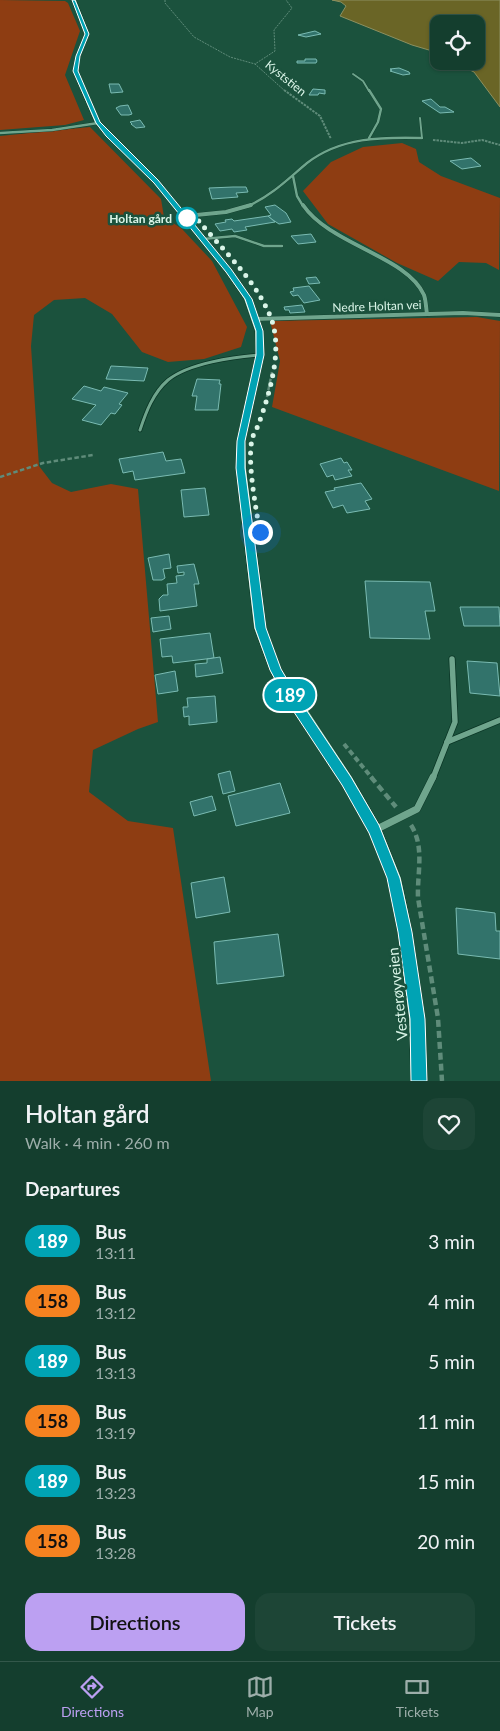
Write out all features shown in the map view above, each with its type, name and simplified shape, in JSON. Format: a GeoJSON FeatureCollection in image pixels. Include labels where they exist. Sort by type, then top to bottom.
{"type":"FeatureCollection","features":[{"type":"Feature","properties":{"kind":"main road","name":"Vesterøyveien"},"geometry":{"type":"LineString","coordinates":[[74,0],[87,34],[78,56],[76,71],[98,123],[156,181],[229,271],[248,299],[260,331],[260,355],[241,441],[241,468],[260,628],[275,670],[292,700],[347,781],[375,830],[394,878],[405,932],[417,1019],[419,1081]]}},
{"type":"Feature","properties":{"kind":"street"},"geometry":{"type":"LineString","coordinates":[[353,74],[363,81],[381,109],[378,122],[369,138]]}},
{"type":"Feature","properties":{"kind":"street"},"geometry":{"type":"LineString","coordinates":[[0,133],[52,130],[98,123]]}},
{"type":"Feature","properties":{"kind":"street"},"geometry":{"type":"LineString","coordinates":[[186,216],[232,211],[250,205],[275,191],[322,152],[339,144],[369,138],[422,138]]}},
{"type":"Feature","properties":{"kind":"street"},"geometry":{"type":"LineString","coordinates":[[293,176],[298,198],[309,214],[331,232],[400,271],[417,285],[423,293],[427,314]]}},
{"type":"Feature","properties":{"kind":"street","name":"Nedre Holtan vei"},"geometry":{"type":"LineString","coordinates":[[255,319],[470,313],[500,315]]}},
{"type":"Feature","properties":{"kind":"street"},"geometry":{"type":"LineString","coordinates":[[375,830],[417,809],[439,765],[455,722],[452,659]]}},
{"type":"Feature","properties":{"kind":"street"},"geometry":{"type":"LineString","coordinates":[[448,742],[500,720]]}},
{"type":"Feature","properties":{"kind":"lane"},"geometry":{"type":"LineString","coordinates":[[420,118],[422,138]]}},
{"type":"Feature","properties":{"kind":"lane"},"geometry":{"type":"LineString","coordinates":[[203,239],[232,236],[240,237],[260,246],[282,246]]}},
{"type":"Feature","properties":{"kind":"lane"},"geometry":{"type":"LineString","coordinates":[[140,430],[147,408],[169,378],[230,359],[260,355]]}},
{"type":"Feature","properties":{"kind":"path"},"geometry":{"type":"LineString","coordinates":[[165,0],[194,37],[230,57],[255,64]]}},
{"type":"Feature","properties":{"kind":"path","name":"Kyststien"},"geometry":{"type":"LineString","coordinates":[[286,0],[292,8],[274,30],[275,51],[255,64],[284,90],[320,116],[328,136],[339,144]]}},
{"type":"Feature","properties":{"kind":"path"},"geometry":{"type":"LineString","coordinates":[[422,138],[462,144],[482,140],[500,145]]}},
{"type":"Feature","properties":{"kind":"path"},"geometry":{"type":"LineString","coordinates":[[264,404],[273,370]]}},
{"type":"Feature","properties":{"kind":"path"},"geometry":{"type":"LineString","coordinates":[[0,478],[43,463],[93,455]]}},
{"type":"Feature","properties":{"kind":"path"},"geometry":{"type":"LineString","coordinates":[[343,743],[418,835],[421,853],[417,879],[418,898],[438,1018],[442,1081]]}},
{"type":"Feature","properties":{"kind":"shaded area"},"geometry":{"type":"Polygon","coordinates":[[[0,0],[65,1],[68,3],[80,31],[65,75],[84,120],[65,125],[0,130],[0,0]]]}},
{"type":"Feature","properties":{"kind":"shaded area"},"geometry":{"type":"Polygon","coordinates":[[[332,0],[500,0],[500,107],[474,72],[470,70],[485,70],[485,15],[430,15],[430,50],[340,16],[346,6],[341,2],[332,0]]]}},
{"type":"Feature","properties":{"kind":"shaded area"},"geometry":{"type":"Polygon","coordinates":[[[90,127],[161,199],[164,217],[182,229],[212,261],[247,327],[241,347],[204,359],[168,362],[142,352],[112,314],[85,298],[54,300],[34,315],[31,346],[39,466],[52,483],[71,492],[111,484],[138,489],[158,722],[93,750],[89,792],[128,821],[173,828],[211,1081],[0,1081],[0,136],[90,127]]]}},
{"type":"Feature","properties":{"kind":"shaded area"},"geometry":{"type":"Polygon","coordinates":[[[402,143],[416,149],[419,162],[441,176],[500,198],[499,270],[486,263],[459,262],[438,281],[397,263],[328,224],[303,191],[331,162],[363,147],[402,143]]]}},
{"type":"Feature","properties":{"kind":"shaded area"},"geometry":{"type":"Polygon","coordinates":[[[477,317],[500,321],[499,491],[272,407],[280,361],[270,321],[477,317]]]}},
{"type":"Feature","properties":{"kind":"building"},"geometry":{"type":"Polygon","coordinates":[[[315,31],[321,34],[306,37],[298,35],[315,31]]]}},
{"type":"Feature","properties":{"kind":"building"},"geometry":{"type":"Polygon","coordinates":[[[305,59],[316,59],[317,61],[316,63],[297,63],[297,61],[305,61],[305,59]]]}},
{"type":"Feature","properties":{"kind":"building"},"geometry":{"type":"Polygon","coordinates":[[[399,68],[410,74],[403,75],[390,71],[392,70],[390,69],[399,68]]]}},
{"type":"Feature","properties":{"kind":"building"},"geometry":{"type":"Polygon","coordinates":[[[109,84],[119,84],[123,92],[111,93],[109,84]]]}},
{"type":"Feature","properties":{"kind":"building"},"geometry":{"type":"Polygon","coordinates":[[[313,89],[325,90],[325,94],[309,95],[313,89]]]}},
{"type":"Feature","properties":{"kind":"building"},"geometry":{"type":"Polygon","coordinates":[[[431,99],[440,107],[445,107],[454,112],[440,113],[422,101],[431,99]]]}},
{"type":"Feature","properties":{"kind":"building"},"geometry":{"type":"Polygon","coordinates":[[[128,105],[132,114],[129,115],[121,115],[116,108],[120,106],[128,105]]]}},
{"type":"Feature","properties":{"kind":"building"},"geometry":{"type":"Polygon","coordinates":[[[140,120],[145,127],[136,128],[130,122],[140,120]]]}},
{"type":"Feature","properties":{"kind":"building"},"geometry":{"type":"Polygon","coordinates":[[[471,158],[481,166],[462,169],[450,161],[471,158]]]}},
{"type":"Feature","properties":{"kind":"building"},"geometry":{"type":"Polygon","coordinates":[[[246,187],[248,192],[236,193],[238,197],[212,199],[209,188],[246,187]]]}},
{"type":"Feature","properties":{"kind":"building"},"geometry":{"type":"Polygon","coordinates":[[[275,205],[286,213],[291,222],[279,224],[268,216],[271,215],[265,207],[275,205]]]}},
{"type":"Feature","properties":{"kind":"building"},"geometry":{"type":"Polygon","coordinates":[[[268,216],[275,222],[245,227],[247,230],[234,232],[232,229],[220,231],[215,224],[226,222],[225,220],[232,219],[234,221],[268,216]]]}},
{"type":"Feature","properties":{"kind":"building"},"geometry":{"type":"Polygon","coordinates":[[[311,234],[316,242],[298,244],[291,236],[311,234]]]}},
{"type":"Feature","properties":{"kind":"building"},"geometry":{"type":"Polygon","coordinates":[[[316,277],[320,283],[309,284],[306,278],[316,277]]]}},
{"type":"Feature","properties":{"kind":"building"},"geometry":{"type":"Polygon","coordinates":[[[309,286],[320,300],[304,303],[298,295],[293,296],[290,292],[294,291],[293,288],[309,286]]]}},
{"type":"Feature","properties":{"kind":"building"},"geometry":{"type":"Polygon","coordinates":[[[302,305],[305,312],[290,313],[284,307],[302,305]]]}},
{"type":"Feature","properties":{"kind":"building"},"geometry":{"type":"Polygon","coordinates":[[[111,366],[148,368],[144,381],[106,379],[111,366]]]}},
{"type":"Feature","properties":{"kind":"building"},"geometry":{"type":"Polygon","coordinates":[[[197,379],[220,380],[218,410],[195,410],[197,396],[192,396],[197,379]]]}},
{"type":"Feature","properties":{"kind":"building"},"geometry":{"type":"Polygon","coordinates":[[[84,386],[101,391],[104,387],[128,393],[119,404],[122,405],[115,414],[111,413],[101,425],[82,420],[96,405],[72,399],[84,386]]]}},
{"type":"Feature","properties":{"kind":"building"},"geometry":{"type":"Polygon","coordinates":[[[163,452],[166,461],[181,459],[185,473],[135,480],[133,471],[123,473],[119,459],[163,452]]]}},
{"type":"Feature","properties":{"kind":"building"},"geometry":{"type":"Polygon","coordinates":[[[341,458],[344,463],[347,462],[352,470],[348,470],[352,476],[335,480],[333,475],[327,477],[320,464],[341,458]]]}},
{"type":"Feature","properties":{"kind":"building"},"geometry":{"type":"Polygon","coordinates":[[[361,483],[372,499],[365,501],[370,509],[347,513],[343,505],[333,508],[325,492],[335,490],[334,488],[361,483]]]}},
{"type":"Feature","properties":{"kind":"building"},"geometry":{"type":"Polygon","coordinates":[[[205,488],[209,515],[184,517],[181,490],[205,488]]]}},
{"type":"Feature","properties":{"kind":"building"},"geometry":{"type":"Polygon","coordinates":[[[169,554],[171,568],[163,569],[165,578],[153,580],[148,558],[169,554]]]}},
{"type":"Feature","properties":{"kind":"building"},"geometry":{"type":"Polygon","coordinates":[[[194,564],[199,584],[194,584],[197,606],[160,611],[159,599],[163,595],[168,595],[167,584],[177,583],[176,576],[184,575],[184,572],[178,573],[177,566],[194,564]]]}},
{"type":"Feature","properties":{"kind":"building"},"geometry":{"type":"Polygon","coordinates":[[[365,581],[430,582],[435,611],[425,611],[430,639],[370,638],[365,581]]]}},
{"type":"Feature","properties":{"kind":"building"},"geometry":{"type":"Polygon","coordinates":[[[460,607],[499,607],[500,626],[464,626],[460,607]]]}},
{"type":"Feature","properties":{"kind":"building"},"geometry":{"type":"Polygon","coordinates":[[[169,616],[171,629],[153,632],[151,618],[169,616]]]}},
{"type":"Feature","properties":{"kind":"building"},"geometry":{"type":"Polygon","coordinates":[[[210,633],[214,658],[173,663],[172,656],[162,657],[160,639],[210,633]]]}},
{"type":"Feature","properties":{"kind":"building"},"geometry":{"type":"Polygon","coordinates":[[[220,657],[223,673],[196,677],[195,664],[207,663],[207,659],[220,657]]]}},
{"type":"Feature","properties":{"kind":"building"},"geometry":{"type":"Polygon","coordinates":[[[467,661],[497,663],[500,696],[470,693],[467,661]]]}},
{"type":"Feature","properties":{"kind":"building"},"geometry":{"type":"Polygon","coordinates":[[[175,671],[178,691],[158,694],[155,675],[175,671]]]}},
{"type":"Feature","properties":{"kind":"building"},"geometry":{"type":"Polygon","coordinates":[[[215,696],[217,722],[189,725],[189,716],[184,717],[183,707],[188,707],[187,698],[215,696]]]}},
{"type":"Feature","properties":{"kind":"building"},"geometry":{"type":"Polygon","coordinates":[[[230,771],[235,791],[223,794],[218,774],[230,771]]]}},
{"type":"Feature","properties":{"kind":"building"},"geometry":{"type":"Polygon","coordinates":[[[280,783],[290,813],[236,826],[228,796],[280,783]]]}},
{"type":"Feature","properties":{"kind":"building"},"geometry":{"type":"Polygon","coordinates":[[[212,796],[216,810],[194,816],[190,802],[212,796]]]}},
{"type":"Feature","properties":{"kind":"building"},"geometry":{"type":"Polygon","coordinates":[[[224,877],[230,912],[196,918],[191,883],[224,877]]]}},
{"type":"Feature","properties":{"kind":"building"},"geometry":{"type":"Polygon","coordinates":[[[456,908],[495,913],[496,931],[500,931],[500,959],[458,954],[456,908]]]}},
{"type":"Feature","properties":{"kind":"building"},"geometry":{"type":"Polygon","coordinates":[[[278,934],[284,976],[217,984],[214,942],[278,934]]]}},
{"type":"Feature","properties":{"kind":"bus line","name":"189"},"geometry":{"type":"LineString","coordinates":[[74,0],[87,34],[78,56],[76,71],[79,83],[98,123],[156,181],[229,271],[248,299],[260,331],[260,355],[241,441],[241,468],[260,628],[275,670],[292,700],[347,781],[375,830],[394,878],[405,932],[417,1019],[419,1081]]}},
{"type":"Feature","properties":{"kind":"place","name":"Holtan gård"},"geometry":{"type":"Point","coordinates":[187,218]}},
{"type":"Feature","properties":{"kind":"route"},"geometry":{"type":"LineString","coordinates":[[187,218],[186,216],[194,215],[242,271],[260,297],[271,318],[275,331],[276,352],[270,387],[260,422],[252,441],[252,467],[260,532]]}}]}
